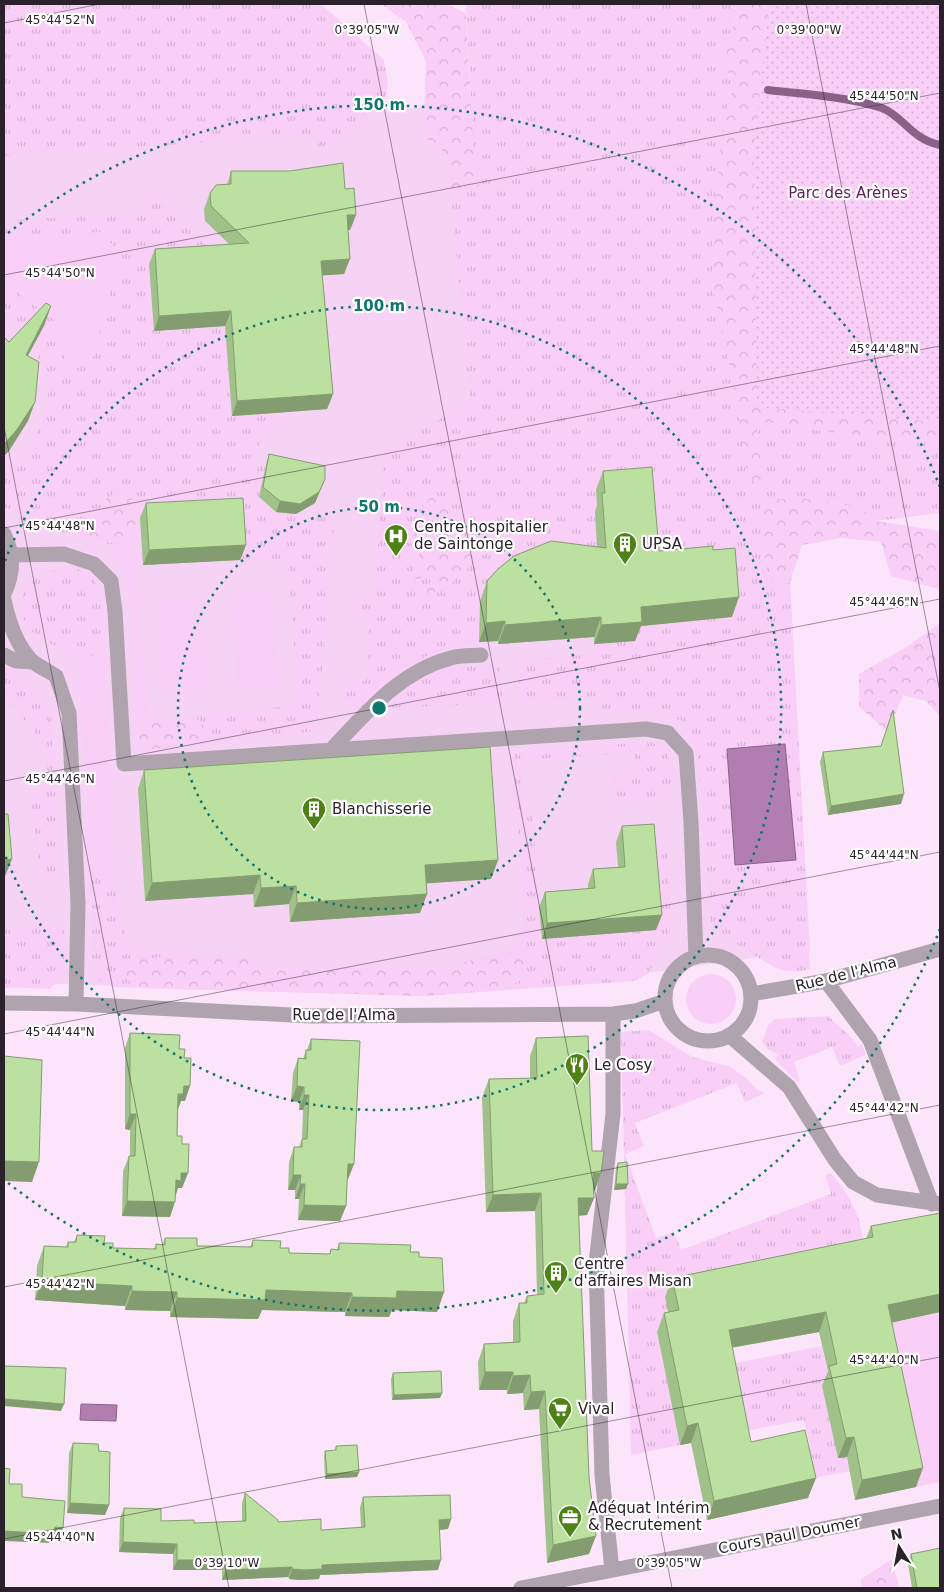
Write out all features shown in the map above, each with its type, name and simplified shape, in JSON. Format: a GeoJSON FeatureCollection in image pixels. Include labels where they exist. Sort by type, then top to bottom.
{"type":"FeatureCollection","features":[{"type":"Feature","properties":{"kind":"street"},"geometry":{"type":"LineString","coordinates":[[4,534],[12,555],[10,580],[4,594]]}},
{"type":"Feature","properties":{"kind":"street"},"geometry":{"type":"LineString","coordinates":[[12,555],[64,554],[94,564],[111,581],[115,610],[124,764],[646,729],[668,733],[686,753],[692,822],[696,957]]}},
{"type":"Feature","properties":{"kind":"street"},"geometry":{"type":"LineString","coordinates":[[4,600],[10,626],[33,662],[56,676],[69,713],[78,904],[76,1004]]}},
{"type":"Feature","properties":{"kind":"street"},"geometry":{"type":"LineString","coordinates":[[4,655],[16,661],[33,662]]}},
{"type":"Feature","properties":{"kind":"street"},"geometry":{"type":"LineString","coordinates":[[331,750],[381,697],[416,672],[452,658],[481,656]]}},
{"type":"Feature","properties":{"kind":"street","name":"Rue de l'Alma"},"geometry":{"type":"LineString","coordinates":[[751,994],[826,981],[940,949]]}},
{"type":"Feature","properties":{"kind":"street"},"geometry":{"type":"LineString","coordinates":[[708,955],[721,957],[732,963],[742,972],[751,994],[746,1018],[739,1028],[729,1036],[716,1040],[701,1040],[688,1036],[676,1028],[668,1015],[665,1002],[666,987],[672,974],[683,964],[696,957],[708,955]]}},
{"type":"Feature","properties":{"kind":"street"},"geometry":{"type":"LineString","coordinates":[[729,1036],[789,1087],[835,1160],[853,1182],[877,1195],[930,1203],[870,1040],[826,981]]}},
{"type":"Feature","properties":{"kind":"street","name":"Rue de l'Alma"},"geometry":{"type":"LineString","coordinates":[[4,1003],[76,1004],[311,1016],[613,1014],[635,1011],[665,1002]]}},
{"type":"Feature","properties":{"kind":"street"},"geometry":{"type":"LineString","coordinates":[[612,1570],[602,1475],[596,1263],[613,1114],[613,1014]]}},
{"type":"Feature","properties":{"kind":"street","name":"Cours Paul Doumer"},"geometry":{"type":"LineString","coordinates":[[521,1588],[940,1506]]}},
{"type":"Feature","properties":{"kind":"shaded area","name":"Centre hospitalier de Saintonge"},"geometry":{"type":"Polygon","coordinates":[[[763,84],[810,950],[555,986],[424,996],[64,984],[4,988],[4,137],[763,84]]]}},
{"type":"Feature","properties":{"kind":"shaded area"},"geometry":{"type":"Polygon","coordinates":[[[785,744],[796,860],[735,865],[727,749],[785,744]]]}},
{"type":"Feature","properties":{"kind":"shaded area"},"geometry":{"type":"Polygon","coordinates":[[[81,1404],[117,1405],[116,1421],[80,1420],[81,1404]]]}},
{"type":"Feature","properties":{"kind":"green space"},"geometry":{"type":"Polygon","coordinates":[[[4,4],[321,4],[384,60],[388,83],[386,101],[319,153],[317,135],[4,156],[4,4]]]}},
{"type":"Feature","properties":{"kind":"green space"},"geometry":{"type":"Polygon","coordinates":[[[381,4],[446,4],[466,13],[474,160],[479,186],[451,195],[448,155],[423,136],[426,61],[406,22],[381,4]]]}},
{"type":"Feature","properties":{"kind":"green space"},"geometry":{"type":"Polygon","coordinates":[[[466,4],[735,4],[737,16],[721,53],[733,86],[723,127],[714,214],[713,288],[738,407],[746,468],[763,497],[755,420],[828,432],[940,444],[940,513],[876,521],[860,508],[814,499],[763,499],[775,587],[790,582],[810,969],[791,971],[777,968],[728,939],[711,923],[698,760],[692,736],[681,720],[643,713],[599,712],[597,698],[521,702],[518,661],[595,654],[594,637],[540,600],[476,640],[426,656],[381,683],[361,709],[349,712],[344,701],[345,681],[366,681],[370,616],[353,613],[355,598],[374,599],[385,450],[470,402],[451,195],[479,186],[474,160],[466,4]]]}},
{"type":"Feature","properties":{"kind":"green space","name":"Parc des Arènes"},"geometry":{"type":"Polygon","coordinates":[[[735,4],[922,4],[940,444],[828,432],[755,420],[763,499],[746,468],[738,407],[713,288],[714,214],[723,127],[733,86],[721,53],[737,17],[735,4]]]}},
{"type":"Feature","properties":{"kind":"green space","name":"Parc des Arènes"},"geometry":{"type":"Polygon","coordinates":[[[769,4],[940,4],[940,422],[757,407],[754,148],[769,4]]]}},
{"type":"Feature","properties":{"kind":"green space"},"geometry":{"type":"Polygon","coordinates":[[[150,190],[220,260],[150,265],[154,331],[225,326],[232,416],[280,412],[281,424],[273,424],[254,453],[253,461],[266,463],[258,502],[283,513],[300,513],[303,522],[325,515],[335,515],[317,731],[205,743],[205,727],[195,716],[298,705],[288,562],[240,560],[141,518],[122,544],[106,544],[99,539],[79,534],[38,530],[27,526],[4,506],[4,471],[38,431],[48,406],[48,383],[33,344],[21,331],[4,322],[4,221],[151,211],[150,190]]]}},
{"type":"Feature","properties":{"kind":"green space"},"geometry":{"type":"Polygon","coordinates":[[[100,232],[113,245],[116,269],[91,364],[67,370],[58,323],[12,288],[4,286],[4,239],[100,232]]]}},
{"type":"Feature","properties":{"kind":"green space"},"geometry":{"type":"Polygon","coordinates":[[[119,490],[133,500],[140,518],[122,544],[109,543],[90,537],[89,532],[100,524],[104,501],[119,490]]]}},
{"type":"Feature","properties":{"kind":"green space"},"geometry":{"type":"Polygon","coordinates":[[[435,493],[451,508],[472,518],[478,542],[469,567],[443,590],[425,594],[433,576],[410,580],[421,549],[403,539],[425,525],[419,510],[435,493]]]}},
{"type":"Feature","properties":{"kind":"green space"},"geometry":{"type":"Polygon","coordinates":[[[763,499],[814,499],[860,508],[876,521],[940,531],[939,589],[891,576],[881,542],[841,538],[802,545],[790,582],[775,587],[764,554],[763,499]]]}},
{"type":"Feature","properties":{"kind":"green space"},"geometry":{"type":"Polygon","coordinates":[[[140,518],[143,565],[137,567],[149,720],[137,721],[128,592],[123,568],[106,544],[122,544],[140,518]]]}},
{"type":"Feature","properties":{"kind":"green space"},"geometry":{"type":"Polygon","coordinates":[[[65,563],[92,576],[100,590],[105,649],[79,664],[66,652],[36,635],[25,622],[22,612],[24,592],[30,584],[46,573],[66,570],[65,563]]]}},
{"type":"Feature","properties":{"kind":"green space"},"geometry":{"type":"Polygon","coordinates":[[[272,590],[278,686],[237,688],[233,594],[272,590]]]}},
{"type":"Feature","properties":{"kind":"green space"},"geometry":{"type":"Polygon","coordinates":[[[201,596],[209,689],[163,693],[158,598],[201,596]]]}},
{"type":"Feature","properties":{"kind":"green space"},"geometry":{"type":"Polygon","coordinates":[[[940,623],[940,716],[926,701],[903,695],[888,732],[859,707],[859,674],[905,648],[940,623]]]}},
{"type":"Feature","properties":{"kind":"green space"},"geometry":{"type":"Polygon","coordinates":[[[105,649],[114,877],[92,878],[79,664],[105,649]]]}},
{"type":"Feature","properties":{"kind":"green space"},"geometry":{"type":"Polygon","coordinates":[[[500,663],[503,703],[388,708],[392,701],[401,693],[426,677],[449,669],[500,663]]]}},
{"type":"Feature","properties":{"kind":"green space"},"geometry":{"type":"Polygon","coordinates":[[[4,666],[39,690],[51,714],[60,871],[51,877],[42,876],[40,870],[26,774],[47,772],[45,748],[31,727],[4,699],[4,666]]]}},
{"type":"Feature","properties":{"kind":"green space"},"geometry":{"type":"Polygon","coordinates":[[[195,716],[205,727],[205,743],[145,750],[137,742],[137,721],[195,716]]]}},
{"type":"Feature","properties":{"kind":"green space"},"geometry":{"type":"Polygon","coordinates":[[[652,742],[666,751],[676,774],[669,794],[653,802],[611,804],[612,775],[635,774],[634,753],[520,760],[523,810],[532,811],[542,938],[649,839],[667,840],[672,926],[649,973],[634,981],[424,996],[112,987],[96,979],[92,956],[92,878],[114,878],[120,925],[131,944],[149,954],[234,956],[270,965],[314,969],[447,967],[507,951],[515,944],[524,924],[515,754],[522,751],[652,742]]]}},
{"type":"Feature","properties":{"kind":"green space"},"geometry":{"type":"Polygon","coordinates":[[[62,923],[65,938],[64,973],[50,989],[4,987],[4,929],[62,923]]]}},
{"type":"Feature","properties":{"kind":"green space"},"geometry":{"type":"Polygon","coordinates":[[[507,951],[527,957],[527,977],[509,986],[424,996],[140,988],[126,978],[128,966],[136,960],[175,955],[234,956],[270,965],[314,969],[446,967],[507,951]]]}},
{"type":"Feature","properties":{"kind":"green space"},"geometry":{"type":"Polygon","coordinates":[[[706,974],[716,974],[729,981],[736,994],[736,1004],[729,1017],[716,1024],[706,1024],[697,1020],[690,1013],[686,1004],[686,994],[690,985],[697,978],[706,974]]]}},
{"type":"Feature","properties":{"kind":"green space"},"geometry":{"type":"Polygon","coordinates":[[[828,1016],[852,1038],[858,1047],[862,1045],[866,1055],[840,1066],[832,1047],[794,1062],[800,1081],[797,1082],[776,1060],[777,1054],[767,1049],[762,1042],[769,1024],[776,1019],[828,1016]]]}},
{"type":"Feature","properties":{"kind":"green space"},"geometry":{"type":"Polygon","coordinates":[[[649,1030],[692,1057],[731,1067],[756,1089],[765,1093],[745,1102],[737,1083],[635,1123],[644,1146],[625,1154],[656,1238],[674,1232],[681,1250],[831,1194],[825,1175],[831,1173],[844,1189],[853,1206],[860,1224],[864,1245],[672,1329],[657,1332],[680,1445],[631,1455],[621,1032],[649,1030]]]}},
{"type":"Feature","properties":{"kind":"green space"},"geometry":{"type":"Polygon","coordinates":[[[940,1312],[940,1482],[916,1487],[881,1325],[940,1312]]]}},
{"type":"Feature","properties":{"kind":"green space"},"geometry":{"type":"Polygon","coordinates":[[[822,1346],[830,1384],[822,1386],[839,1457],[846,1457],[850,1471],[805,1480],[798,1449],[810,1446],[804,1420],[745,1431],[731,1364],[822,1346]]]}},
{"type":"Feature","properties":{"kind":"green space"},"geometry":{"type":"Polygon","coordinates":[[[891,1560],[900,1588],[861,1588],[861,1579],[891,1560]]]}},
{"type":"Feature","properties":{"kind":"building"},"geometry":{"type":"Polygon","coordinates":[[[343,163],[345,189],[354,188],[356,215],[347,215],[350,259],[321,261],[333,394],[237,401],[231,311],[159,316],[155,249],[249,243],[211,206],[210,193],[216,185],[231,184],[231,171],[290,171],[343,163]]]}},
{"type":"Feature","properties":{"kind":"building"},"geometry":{"type":"Polygon","coordinates":[[[46,303],[51,306],[26,355],[39,362],[35,402],[16,431],[4,444],[4,337],[9,342],[46,303]]]}},
{"type":"Feature","properties":{"kind":"building"},"geometry":{"type":"Polygon","coordinates":[[[269,454],[325,466],[325,479],[319,492],[300,504],[280,501],[263,487],[269,454]]]}},
{"type":"Feature","properties":{"kind":"building","name":"UPSA"},"geometry":{"type":"Polygon","coordinates":[[[652,467],[659,551],[713,546],[713,550],[735,548],[739,597],[641,607],[642,622],[601,625],[601,617],[505,625],[505,621],[486,623],[487,581],[498,569],[514,556],[551,541],[606,548],[602,493],[605,493],[603,471],[652,467]]]}},
{"type":"Feature","properties":{"kind":"building"},"geometry":{"type":"Polygon","coordinates":[[[243,498],[246,545],[149,550],[146,503],[243,498]]]}},
{"type":"Feature","properties":{"kind":"building"},"geometry":{"type":"Polygon","coordinates":[[[893,710],[904,794],[831,806],[823,752],[881,746],[893,710]]]}},
{"type":"Feature","properties":{"kind":"building","name":"Blanchisserie"},"geometry":{"type":"Polygon","coordinates":[[[490,747],[498,860],[425,865],[427,894],[297,903],[296,886],[261,888],[260,875],[152,883],[144,770],[490,747]]]}},
{"type":"Feature","properties":{"kind":"building"},"geometry":{"type":"Polygon","coordinates":[[[4,814],[8,814],[12,859],[4,860],[4,814]]]}},
{"type":"Feature","properties":{"kind":"building"},"geometry":{"type":"Polygon","coordinates":[[[654,824],[662,915],[547,923],[545,892],[595,888],[593,869],[625,867],[622,826],[654,824]]]}},
{"type":"Feature","properties":{"kind":"building"},"geometry":{"type":"Polygon","coordinates":[[[130,1033],[180,1035],[179,1049],[185,1049],[184,1058],[191,1058],[190,1086],[184,1086],[183,1094],[178,1094],[177,1136],[182,1136],[182,1144],[189,1144],[188,1173],[181,1173],[181,1181],[176,1180],[175,1202],[127,1201],[129,1156],[135,1156],[136,1114],[130,1114],[130,1033]]]}},
{"type":"Feature","properties":{"kind":"building","name":"Centre d'affaires Misan"},"geometry":{"type":"Polygon","coordinates":[[[588,1036],[592,1151],[604,1151],[601,1173],[593,1173],[594,1198],[578,1198],[589,1477],[596,1536],[553,1545],[545,1391],[531,1392],[530,1375],[513,1376],[513,1372],[485,1372],[484,1344],[520,1342],[519,1303],[527,1303],[527,1296],[544,1294],[541,1193],[493,1195],[489,1079],[537,1078],[536,1038],[588,1036]]]}},
{"type":"Feature","properties":{"kind":"building"},"geometry":{"type":"Polygon","coordinates":[[[311,1039],[360,1041],[354,1164],[348,1164],[346,1206],[304,1205],[305,1184],[300,1184],[301,1175],[293,1175],[294,1147],[302,1147],[302,1139],[307,1139],[309,1095],[304,1095],[304,1087],[297,1086],[298,1058],[306,1059],[306,1050],[311,1050],[311,1039]]]}},
{"type":"Feature","properties":{"kind":"building"},"geometry":{"type":"Polygon","coordinates":[[[4,1056],[42,1060],[39,1162],[4,1161],[4,1056]]]}},
{"type":"Feature","properties":{"kind":"building"},"geometry":{"type":"Polygon","coordinates":[[[627,1162],[628,1184],[616,1184],[618,1163],[627,1162]]]}},
{"type":"Feature","properties":{"kind":"building"},"geometry":{"type":"Polygon","coordinates":[[[940,1213],[940,1294],[888,1305],[923,1468],[862,1480],[854,1437],[846,1438],[829,1366],[837,1364],[826,1312],[729,1330],[751,1442],[805,1430],[816,1478],[714,1501],[698,1423],[687,1426],[664,1313],[679,1310],[672,1278],[873,1237],[871,1226],[940,1213]]]}},
{"type":"Feature","properties":{"kind":"building"},"geometry":{"type":"Polygon","coordinates":[[[77,1235],[105,1236],[104,1243],[113,1243],[113,1248],[156,1249],[156,1244],[165,1245],[165,1238],[197,1238],[197,1246],[252,1247],[253,1240],[281,1241],[280,1248],[289,1248],[289,1253],[330,1254],[331,1249],[339,1250],[339,1243],[411,1245],[410,1252],[419,1252],[419,1257],[442,1258],[444,1292],[397,1291],[396,1298],[352,1297],[352,1293],[266,1290],[265,1300],[177,1298],[177,1292],[132,1291],[132,1286],[42,1281],[44,1246],[68,1247],[68,1242],[76,1242],[77,1235]]]}},
{"type":"Feature","properties":{"kind":"building"},"geometry":{"type":"Polygon","coordinates":[[[4,1366],[66,1368],[64,1404],[4,1399],[4,1366]]]}},
{"type":"Feature","properties":{"kind":"building"},"geometry":{"type":"Polygon","coordinates":[[[441,1371],[442,1393],[394,1395],[393,1373],[441,1371]]]}},
{"type":"Feature","properties":{"kind":"building"},"geometry":{"type":"Polygon","coordinates":[[[73,1443],[98,1444],[99,1451],[110,1452],[109,1505],[70,1503],[73,1443]]]}},
{"type":"Feature","properties":{"kind":"building"},"geometry":{"type":"Polygon","coordinates":[[[357,1445],[359,1472],[327,1474],[325,1451],[336,1450],[336,1446],[357,1445]]]}},
{"type":"Feature","properties":{"kind":"building"},"geometry":{"type":"Polygon","coordinates":[[[4,1468],[10,1469],[9,1484],[22,1484],[22,1497],[65,1501],[63,1528],[55,1527],[54,1534],[4,1531],[4,1468]]]}},
{"type":"Feature","properties":{"kind":"building"},"geometry":{"type":"Polygon","coordinates":[[[245,1493],[278,1520],[278,1522],[321,1519],[321,1530],[365,1527],[363,1497],[450,1495],[451,1519],[439,1520],[441,1560],[322,1565],[322,1569],[304,1570],[292,1569],[292,1567],[226,1570],[226,1560],[177,1560],[177,1544],[123,1542],[124,1508],[161,1509],[161,1521],[194,1520],[194,1523],[246,1521],[245,1493]]]}},
{"type":"Feature","properties":{"kind":"building"},"geometry":{"type":"Polygon","coordinates":[[[940,1548],[940,1588],[917,1588],[911,1554],[940,1548]]]}},
{"type":"Feature","properties":{"kind":"waterway"},"geometry":{"type":"LineString","coordinates":[[768,90],[841,99],[882,108],[896,116],[914,133],[940,145]]}},
{"type":"Feature","properties":{"kind":"place","name":"Centre hospitalier de Saintonge"},"geometry":{"type":"Point","coordinates":[396,557]}},
{"type":"Feature","properties":{"kind":"place","name":"UPSA"},"geometry":{"type":"Point","coordinates":[625,565]}},
{"type":"Feature","properties":{"kind":"place","name":"Blanchisserie"},"geometry":{"type":"Point","coordinates":[314,830]}},
{"type":"Feature","properties":{"kind":"place","name":"Le Cosy"},"geometry":{"type":"Point","coordinates":[577,1086]}},
{"type":"Feature","properties":{"kind":"place","name":"Centre d'affaires Misan"},"geometry":{"type":"Point","coordinates":[556,1294]}},
{"type":"Feature","properties":{"kind":"place","name":"Vival"},"geometry":{"type":"Point","coordinates":[560,1430]}},
{"type":"Feature","properties":{"kind":"place","name":"Adéquat Intérim & Recrutement"},"geometry":{"type":"Point","coordinates":[570,1538]}}]}
